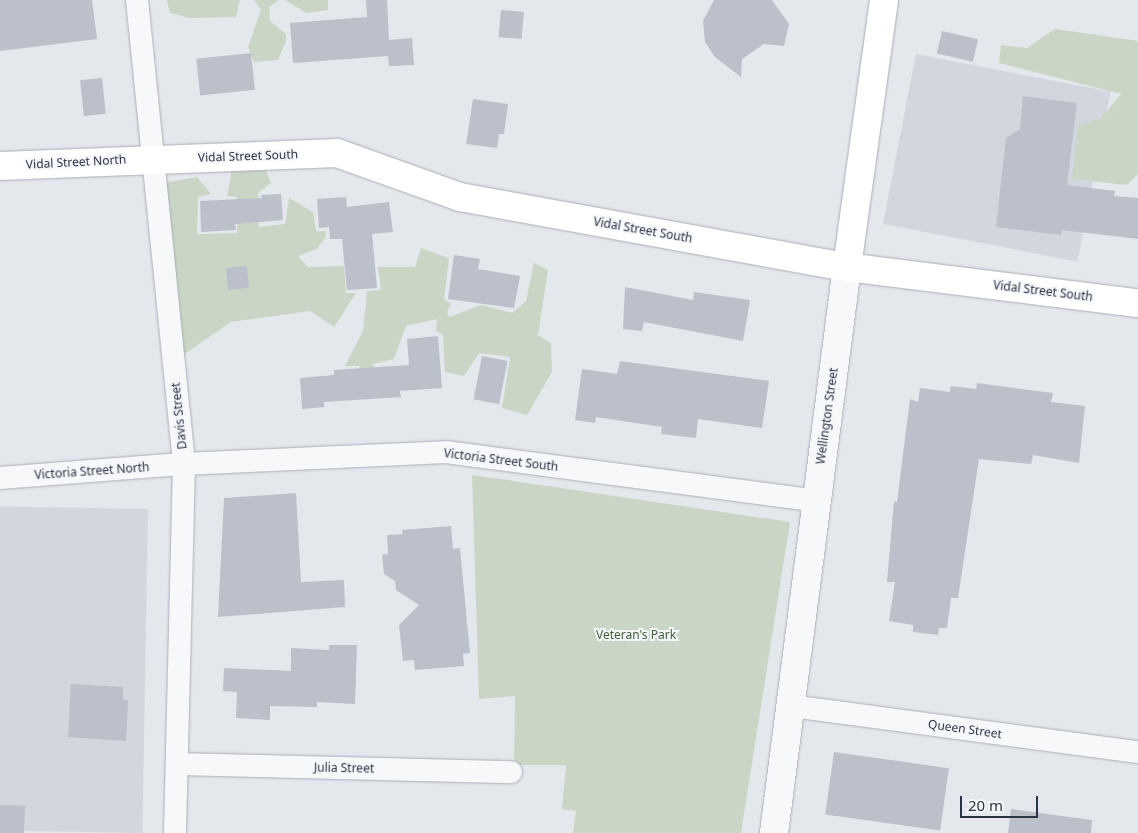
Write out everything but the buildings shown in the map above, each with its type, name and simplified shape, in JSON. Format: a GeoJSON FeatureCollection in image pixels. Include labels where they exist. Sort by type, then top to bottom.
{"type":"FeatureCollection","features":[{"type":"Feature","properties":{"kind":"main road","name":"Wellington Street"},"geometry":{"type":"LineString","coordinates":[[847,267],[884,0]]}},
{"type":"Feature","properties":{"kind":"main road","name":"Vidal Street South"},"geometry":{"type":"LineString","coordinates":[[152,158],[337,153],[460,197],[847,267],[1138,303]]}},
{"type":"Feature","properties":{"kind":"main road","name":"Vidal Street North"},"geometry":{"type":"LineString","coordinates":[[0,166],[152,158]]}},
{"type":"Feature","properties":{"kind":"street","name":"Davis Street"},"geometry":{"type":"LineString","coordinates":[[137,0],[184,464],[175,833]]}},
{"type":"Feature","properties":{"kind":"street","name":"Wellington Street"},"geometry":{"type":"LineString","coordinates":[[774,833],[792,706],[816,501],[847,267]]}},
{"type":"Feature","properties":{"kind":"street","name":"Victoria Street South"},"geometry":{"type":"LineString","coordinates":[[184,464],[446,452],[816,501]]}},
{"type":"Feature","properties":{"kind":"street","name":"Victoria Street North"},"geometry":{"type":"LineString","coordinates":[[0,478],[184,464]]}},
{"type":"Feature","properties":{"kind":"street","name":"Queen Street"},"geometry":{"type":"LineString","coordinates":[[792,706],[1138,752]]}},
{"type":"Feature","properties":{"kind":"street","name":"Julia Street"},"geometry":{"type":"LineString","coordinates":[[178,764],[511,772]]}},
{"type":"Feature","properties":{"kind":"shaded area"},"geometry":{"type":"Polygon","coordinates":[[[916,54],[1110,92],[1077,262],[883,224],[916,54]]]}},
{"type":"Feature","properties":{"kind":"shaded area"},"geometry":{"type":"Polygon","coordinates":[[[0,506],[148,509],[142,833],[0,830],[0,506]]]}},
{"type":"Feature","properties":{"kind":"green space"},"geometry":{"type":"Polygon","coordinates":[[[167,0],[240,0],[236,17],[190,18],[170,13],[167,0]]]}},
{"type":"Feature","properties":{"kind":"green space"},"geometry":{"type":"Polygon","coordinates":[[[254,0],[279,0],[269,7],[270,21],[286,34],[286,41],[278,60],[254,62],[248,47],[261,10],[254,0]]]}},
{"type":"Feature","properties":{"kind":"green space"},"geometry":{"type":"Polygon","coordinates":[[[285,0],[328,0],[328,10],[306,13],[285,0]]]}},
{"type":"Feature","properties":{"kind":"green space"},"geometry":{"type":"Polygon","coordinates":[[[1055,29],[1138,41],[1138,174],[1127,185],[1072,179],[1078,125],[1100,119],[1121,94],[999,63],[1001,45],[1027,48],[1055,29]]]}},
{"type":"Feature","properties":{"kind":"green space"},"geometry":{"type":"Polygon","coordinates":[[[264,165],[271,183],[258,193],[259,227],[285,224],[289,198],[313,212],[316,231],[326,231],[325,238],[317,249],[298,256],[308,267],[344,266],[346,293],[356,293],[334,327],[310,311],[231,322],[176,360],[159,184],[197,177],[211,194],[198,197],[197,234],[237,233],[237,197],[227,196],[232,169],[264,165]]]}},
{"type":"Feature","properties":{"kind":"green space"},"geometry":{"type":"Polygon","coordinates":[[[421,248],[449,258],[444,299],[451,304],[447,311],[449,317],[481,305],[512,313],[526,301],[534,263],[548,270],[538,335],[551,343],[552,372],[527,415],[502,408],[510,357],[479,353],[464,376],[445,372],[443,335],[436,331],[437,319],[406,326],[394,359],[373,364],[374,376],[360,381],[359,366],[345,366],[363,331],[367,291],[381,290],[378,267],[415,267],[421,248]]]}},
{"type":"Feature","properties":{"kind":"green space","name":"Veteran's Park"},"geometry":{"type":"Polygon","coordinates":[[[472,475],[790,522],[741,833],[573,833],[576,811],[562,809],[566,765],[514,765],[515,696],[479,699],[472,475]]]}}]}
